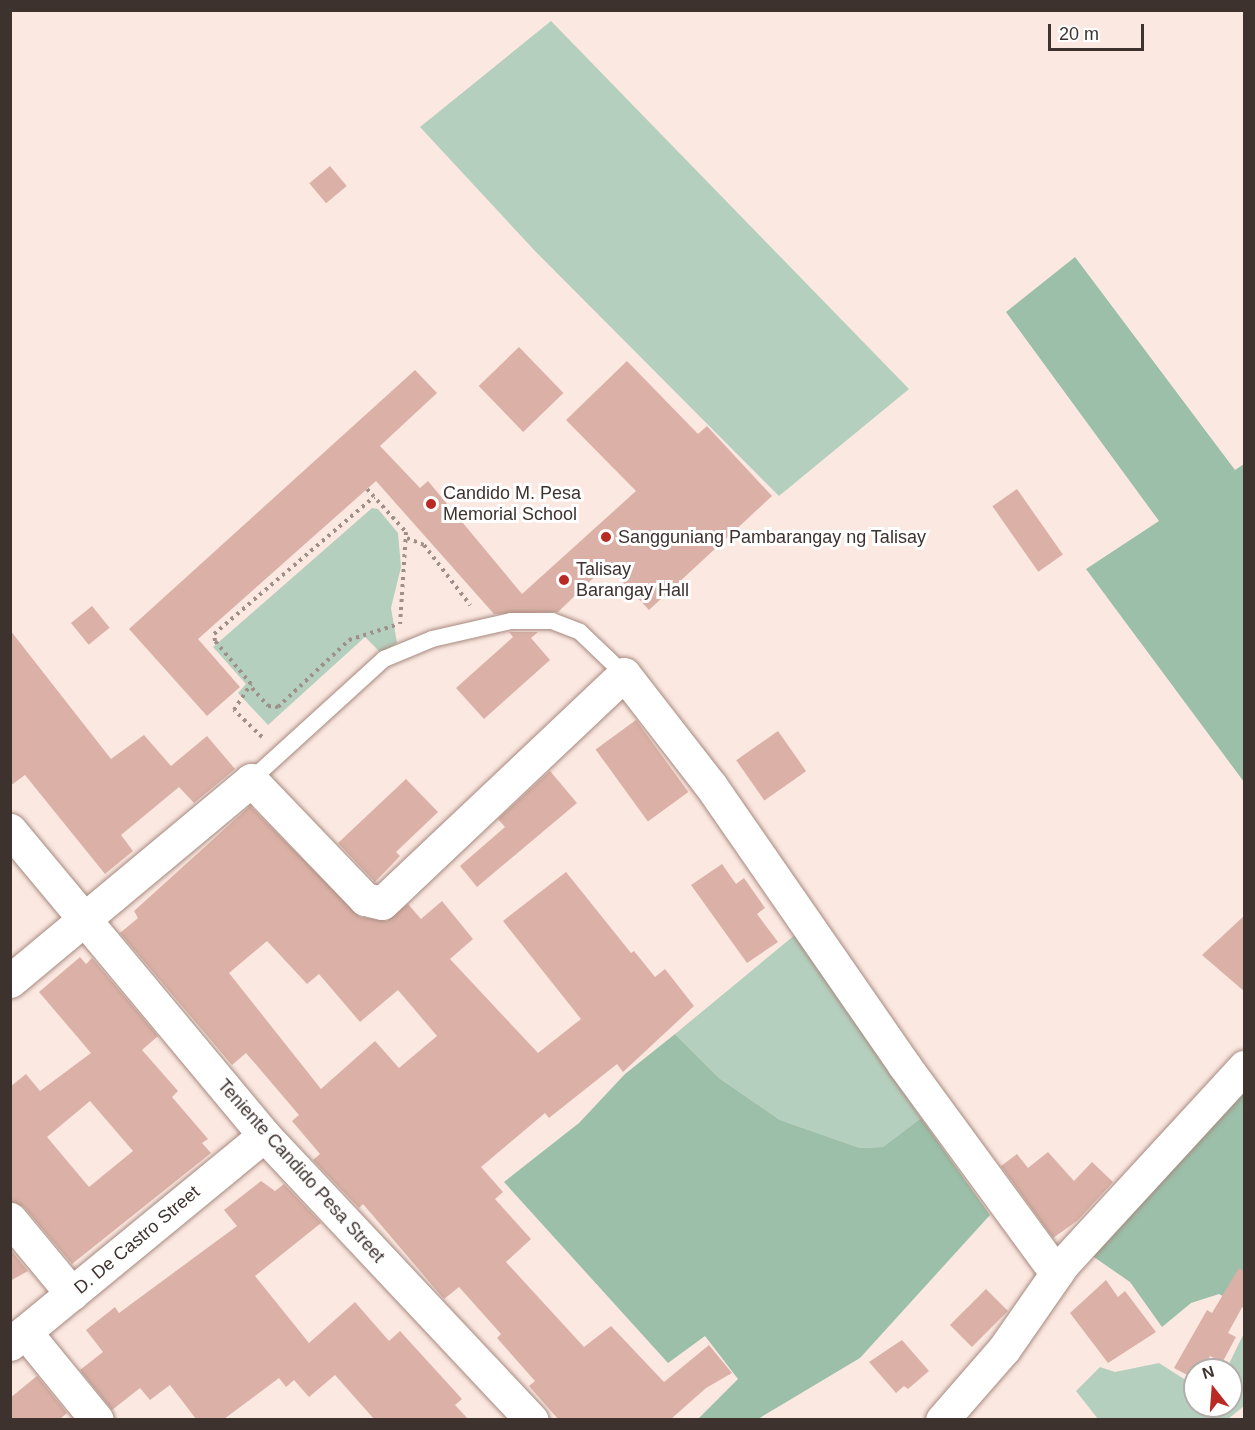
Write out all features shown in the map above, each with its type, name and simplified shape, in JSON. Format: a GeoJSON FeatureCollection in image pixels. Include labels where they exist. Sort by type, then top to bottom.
{"type":"FeatureCollection","features":[{"type":"Feature","properties":{"kind":"street"},"geometry":{"type":"LineString","coordinates":[[10,981],[87,921],[251,780],[376,905],[400,888],[624,674],[711,786],[904,1065],[1056,1273]]}},
{"type":"Feature","properties":{"kind":"street","name":"Teniente Candido Pesa Street"},"geometry":{"type":"LineString","coordinates":[[10,830],[264,1135],[532,1419]]}},
{"type":"Feature","properties":{"kind":"street"},"geometry":{"type":"LineString","coordinates":[[942,1419],[1004,1349],[1056,1273],[1245,1067]]}},
{"type":"Feature","properties":{"kind":"street","name":"D. De Castro Street"},"geometry":{"type":"LineString","coordinates":[[18,1338],[264,1135]]}},
{"type":"Feature","properties":{"kind":"street"},"geometry":{"type":"LineString","coordinates":[[10,1219],[72,1294]]}},
{"type":"Feature","properties":{"kind":"street"},"geometry":{"type":"LineString","coordinates":[[18,1338],[97,1419]]}},
{"type":"Feature","properties":{"kind":"lane"},"geometry":{"type":"LineString","coordinates":[[251,780],[384,659],[406,648],[477,628],[526,620],[563,624],[580,632],[624,674]]}},
{"type":"Feature","properties":{"kind":"path"},"geometry":{"type":"LineString","coordinates":[[367,489],[404,527],[408,538],[400,624],[406,648]]}},
{"type":"Feature","properties":{"kind":"path"},"geometry":{"type":"LineString","coordinates":[[374,497],[214,634],[252,688],[268,706],[278,706],[349,640],[400,624]]}},
{"type":"Feature","properties":{"kind":"path"},"geometry":{"type":"LineString","coordinates":[[408,538],[418,540],[445,572],[472,608],[477,628]]}},
{"type":"Feature","properties":{"kind":"path"},"geometry":{"type":"LineString","coordinates":[[252,688],[235,704],[234,710],[281,754]]}},
{"type":"Feature","properties":{"kind":"green space"},"geometry":{"type":"Polygon","coordinates":[[[551,21],[909,389],[779,496],[535,251],[420,127],[551,21]]]}},
{"type":"Feature","properties":{"kind":"green space"},"geometry":{"type":"Polygon","coordinates":[[[1075,257],[1235,470],[1244,464],[1244,782],[1086,569],[1159,521],[1006,312],[1075,257]]]}},
{"type":"Feature","properties":{"kind":"green space"},"geometry":{"type":"Polygon","coordinates":[[[372,508],[378,509],[398,533],[401,567],[391,608],[397,643],[381,653],[365,637],[268,725],[238,693],[246,684],[213,647],[372,508]]]}},
{"type":"Feature","properties":{"kind":"green space"},"geometry":{"type":"Polygon","coordinates":[[[796,934],[921,1118],[883,1147],[860,1148],[780,1120],[719,1078],[675,1034],[796,934]]]}},
{"type":"Feature","properties":{"kind":"green space"},"geometry":{"type":"Polygon","coordinates":[[[675,1034],[719,1078],[780,1120],[860,1148],[883,1147],[921,1118],[990,1215],[860,1358],[758,1419],[698,1419],[738,1379],[705,1336],[668,1363],[504,1182],[579,1123],[625,1074],[675,1034]]]}},
{"type":"Feature","properties":{"kind":"green space"},"geometry":{"type":"Polygon","coordinates":[[[1244,1089],[1244,1308],[1219,1294],[1191,1303],[1162,1327],[1130,1282],[1091,1255],[1244,1089]]]}},
{"type":"Feature","properties":{"kind":"green space"},"geometry":{"type":"Polygon","coordinates":[[[1244,1333],[1243,1407],[1243,1358],[1232,1358],[1244,1333]]]}},
{"type":"Feature","properties":{"kind":"green space"},"geometry":{"type":"Polygon","coordinates":[[[1159,1363],[1183,1378],[1183,1418],[1229,1418],[1098,1419],[1076,1391],[1100,1367],[1115,1372],[1159,1363]]]}},
{"type":"Feature","properties":{"kind":"building"},"geometry":{"type":"Polygon","coordinates":[[[330,166],[347,186],[326,203],[309,183],[330,166]]]}},
{"type":"Feature","properties":{"kind":"building"},"geometry":{"type":"Polygon","coordinates":[[[519,347],[563,393],[523,432],[479,386],[519,347]]]}},
{"type":"Feature","properties":{"kind":"building"},"geometry":{"type":"Polygon","coordinates":[[[627,361],[698,434],[707,426],[772,496],[649,610],[607,565],[558,612],[494,614],[376,481],[198,639],[240,687],[207,716],[129,629],[415,370],[437,393],[380,446],[420,488],[428,481],[522,594],[636,491],[566,420],[627,361]]]}},
{"type":"Feature","properties":{"kind":"building"},"geometry":{"type":"Polygon","coordinates":[[[1017,489],[1063,555],[1038,572],[992,506],[1017,489]]]}},
{"type":"Feature","properties":{"kind":"building"},"geometry":{"type":"Polygon","coordinates":[[[92,606],[110,628],[89,645],[71,623],[92,606]]]}},
{"type":"Feature","properties":{"kind":"building"},"geometry":{"type":"Polygon","coordinates":[[[10,630],[111,759],[144,735],[171,766],[207,736],[235,769],[194,803],[179,787],[121,835],[133,851],[105,874],[25,775],[10,786],[10,630]]]}},
{"type":"Feature","properties":{"kind":"building"},"geometry":{"type":"Polygon","coordinates":[[[509,632],[538,632],[531,638],[550,660],[484,719],[456,688],[513,637],[509,632]]]}},
{"type":"Feature","properties":{"kind":"building"},"geometry":{"type":"Polygon","coordinates":[[[636,720],[688,792],[648,821],[596,749],[636,720]]]}},
{"type":"Feature","properties":{"kind":"building"},"geometry":{"type":"Polygon","coordinates":[[[778,731],[806,771],[764,800],[736,760],[778,731]]]}},
{"type":"Feature","properties":{"kind":"building"},"geometry":{"type":"Polygon","coordinates":[[[550,771],[577,803],[477,887],[460,866],[505,827],[498,819],[550,771]]]}},
{"type":"Feature","properties":{"kind":"building"},"geometry":{"type":"Polygon","coordinates":[[[406,779],[438,812],[396,852],[400,856],[375,882],[338,843],[406,779]]]}},
{"type":"Feature","properties":{"kind":"building"},"geometry":{"type":"Polygon","coordinates":[[[250,806],[360,917],[387,921],[408,904],[421,919],[442,901],[473,939],[450,959],[538,1053],[581,1019],[503,921],[566,872],[631,953],[634,951],[655,977],[665,969],[694,1006],[623,1072],[617,1064],[549,1118],[545,1113],[481,1167],[503,1192],[495,1199],[531,1239],[506,1262],[584,1347],[611,1326],[664,1382],[709,1345],[732,1373],[706,1388],[671,1419],[558,1419],[529,1386],[535,1381],[497,1338],[501,1334],[459,1287],[444,1299],[363,1204],[359,1208],[313,1160],[320,1154],[292,1121],[299,1115],[246,1053],[232,1065],[120,933],[138,918],[134,911],[250,806]],[[267,941],[229,973],[321,1089],[375,1041],[399,1068],[437,1036],[398,990],[360,1022],[319,974],[307,984],[267,941]]]}},
{"type":"Feature","properties":{"kind":"building"},"geometry":{"type":"Polygon","coordinates":[[[722,864],[736,884],[744,878],[765,908],[757,914],[778,942],[747,963],[691,885],[722,864]]]}},
{"type":"Feature","properties":{"kind":"building"},"geometry":{"type":"Polygon","coordinates":[[[1245,915],[1245,992],[1202,955],[1245,915]]]}},
{"type":"Feature","properties":{"kind":"building"},"geometry":{"type":"Polygon","coordinates":[[[80,957],[86,964],[92,958],[158,1036],[142,1050],[178,1091],[172,1097],[208,1139],[202,1143],[211,1153],[72,1264],[24,1207],[10,1201],[10,1087],[26,1074],[40,1091],[91,1053],[39,992],[80,957]],[[90,1101],[47,1137],[89,1187],[133,1151],[90,1101]]]}},
{"type":"Feature","properties":{"kind":"building"},"geometry":{"type":"Polygon","coordinates":[[[1048,1152],[1074,1181],[1092,1162],[1113,1182],[1077,1221],[1053,1238],[1001,1166],[1017,1154],[1028,1168],[1048,1152]]]}},
{"type":"Feature","properties":{"kind":"building"},"geometry":{"type":"Polygon","coordinates":[[[261,1181],[275,1191],[284,1184],[321,1223],[255,1276],[309,1343],[355,1302],[389,1341],[400,1331],[462,1399],[455,1405],[468,1419],[374,1419],[335,1375],[309,1397],[294,1380],[286,1387],[279,1378],[224,1419],[196,1419],[170,1385],[150,1400],[140,1388],[112,1410],[80,1370],[103,1352],[86,1330],[115,1307],[119,1313],[237,1226],[224,1210],[261,1181]]]}},
{"type":"Feature","properties":{"kind":"building"},"geometry":{"type":"Polygon","coordinates":[[[10,1249],[28,1271],[10,1281],[10,1249]]]}},
{"type":"Feature","properties":{"kind":"building"},"geometry":{"type":"Polygon","coordinates":[[[1239,1268],[1245,1272],[1245,1302],[1228,1333],[1236,1337],[1225,1358],[1210,1356],[1209,1358],[1183,1358],[1183,1373],[1174,1368],[1207,1310],[1212,1313],[1239,1268]]]}},
{"type":"Feature","properties":{"kind":"building"},"geometry":{"type":"Polygon","coordinates":[[[1106,1280],[1118,1297],[1125,1291],[1156,1332],[1108,1363],[1070,1313],[1106,1280]]]}},
{"type":"Feature","properties":{"kind":"building"},"geometry":{"type":"Polygon","coordinates":[[[986,1289],[1008,1311],[972,1347],[950,1325],[986,1289]]]}},
{"type":"Feature","properties":{"kind":"building"},"geometry":{"type":"Polygon","coordinates":[[[902,1340],[929,1371],[908,1389],[904,1386],[896,1393],[869,1362],[902,1340]]]}},
{"type":"Feature","properties":{"kind":"building"},"geometry":{"type":"Polygon","coordinates":[[[37,1376],[67,1413],[60,1419],[10,1419],[10,1398],[37,1376]]]}},
{"type":"Feature","properties":{"kind":"place","name":"Candido M. Pesa Memorial School"},"geometry":{"type":"Point","coordinates":[431,504]}},
{"type":"Feature","properties":{"kind":"place","name":"Sangguniang Pambarangay ng Talisay"},"geometry":{"type":"Point","coordinates":[606,537]}},
{"type":"Feature","properties":{"kind":"place","name":"Talisay Barangay Hall"},"geometry":{"type":"Point","coordinates":[564,580]}}]}
